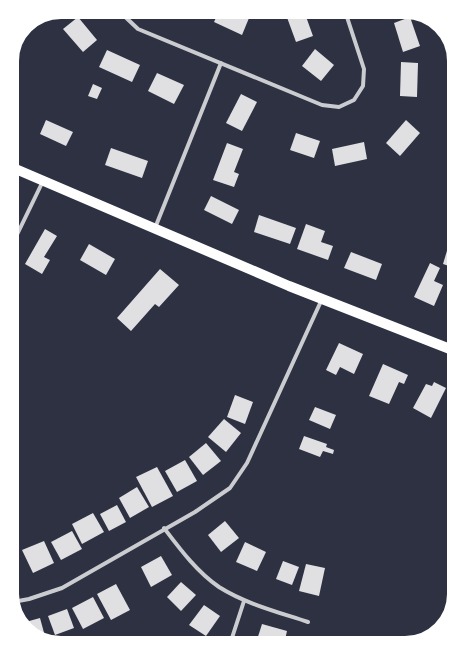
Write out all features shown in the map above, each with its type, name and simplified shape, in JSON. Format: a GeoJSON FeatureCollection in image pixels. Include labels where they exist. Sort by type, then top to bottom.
{"type":"FeatureCollection","features":[{"type":"Feature","properties":{"kind":"main road"},"geometry":{"type":"LineString","coordinates":[[18,171],[322,299],[448,348]]}},
{"type":"Feature","properties":{"kind":"street"},"geometry":{"type":"LineString","coordinates":[[126,18],[138,29],[322,105],[339,107],[354,100],[363,86],[364,69],[347,18]]}},
{"type":"Feature","properties":{"kind":"street"},"geometry":{"type":"LineString","coordinates":[[155,228],[220,63]]}},
{"type":"Feature","properties":{"kind":"street"},"geometry":{"type":"LineString","coordinates":[[18,233],[43,181]]}},
{"type":"Feature","properties":{"kind":"street"},"geometry":{"type":"LineString","coordinates":[[18,601],[62,588],[221,496],[242,473],[322,299]]}},
{"type":"Feature","properties":{"kind":"street"},"geometry":{"type":"LineString","coordinates":[[164,528],[191,562],[218,586],[244,601],[308,622]]}},
{"type":"Feature","properties":{"kind":"street"},"geometry":{"type":"LineString","coordinates":[[232,637],[244,601]]}},
{"type":"Feature","properties":{"kind":"building"},"geometry":{"type":"Polygon","coordinates":[[[79,18],[97,40],[83,52],[63,29],[79,18]]]}},
{"type":"Feature","properties":{"kind":"building"},"geometry":{"type":"Polygon","coordinates":[[[216,18],[249,18],[242,35],[214,22],[216,18]]]}},
{"type":"Feature","properties":{"kind":"building"},"geometry":{"type":"Polygon","coordinates":[[[287,18],[307,18],[313,36],[296,42],[287,18]]]}},
{"type":"Feature","properties":{"kind":"building"},"geometry":{"type":"Polygon","coordinates":[[[407,18],[411,19],[420,46],[403,52],[394,23],[407,18]]]}},
{"type":"Feature","properties":{"kind":"building"},"geometry":{"type":"Polygon","coordinates":[[[315,49],[334,65],[321,81],[302,66],[315,49]]]}},
{"type":"Feature","properties":{"kind":"building"},"geometry":{"type":"Polygon","coordinates":[[[107,50],[140,65],[132,82],[99,67],[107,50]]]}},
{"type":"Feature","properties":{"kind":"building"},"geometry":{"type":"Polygon","coordinates":[[[401,62],[418,63],[417,97],[400,96],[401,62]]]}},
{"type":"Feature","properties":{"kind":"building"},"geometry":{"type":"Polygon","coordinates":[[[157,73],[184,85],[174,104],[148,91],[157,73]]]}},
{"type":"Feature","properties":{"kind":"building"},"geometry":{"type":"Polygon","coordinates":[[[93,84],[102,88],[97,99],[88,96],[93,84]]]}},
{"type":"Feature","properties":{"kind":"building"},"geometry":{"type":"Polygon","coordinates":[[[241,94],[257,102],[242,131],[226,123],[241,94]]]}},
{"type":"Feature","properties":{"kind":"building"},"geometry":{"type":"Polygon","coordinates":[[[46,120],[73,132],[66,146],[40,134],[46,120]]]}},
{"type":"Feature","properties":{"kind":"building"},"geometry":{"type":"Polygon","coordinates":[[[406,120],[420,133],[400,156],[386,143],[406,120]]]}},
{"type":"Feature","properties":{"kind":"building"},"geometry":{"type":"Polygon","coordinates":[[[296,133],[320,141],[314,158],[290,150],[296,133]]]}},
{"type":"Feature","properties":{"kind":"building"},"geometry":{"type":"Polygon","coordinates":[[[364,142],[367,159],[335,166],[332,149],[364,142]]]}},
{"type":"Feature","properties":{"kind":"building"},"geometry":{"type":"Polygon","coordinates":[[[227,143],[243,149],[234,172],[239,174],[234,187],[213,180],[227,143]]]}},
{"type":"Feature","properties":{"kind":"building"},"geometry":{"type":"Polygon","coordinates":[[[111,148],[148,161],[142,178],[105,165],[111,148]]]}},
{"type":"Feature","properties":{"kind":"building"},"geometry":{"type":"Polygon","coordinates":[[[211,196],[239,210],[232,224],[204,210],[211,196]]]}},
{"type":"Feature","properties":{"kind":"building"},"geometry":{"type":"Polygon","coordinates":[[[259,215],[296,228],[290,244],[254,232],[259,215]]]}},
{"type":"Feature","properties":{"kind":"building"},"geometry":{"type":"Polygon","coordinates":[[[306,224],[325,231],[321,242],[333,246],[328,260],[297,249],[306,224]]]}},
{"type":"Feature","properties":{"kind":"building"},"geometry":{"type":"Polygon","coordinates":[[[45,229],[57,236],[44,257],[50,260],[42,274],[25,264],[45,229]]]}},
{"type":"Feature","properties":{"kind":"building"},"geometry":{"type":"Polygon","coordinates":[[[89,244],[115,259],[106,275],[80,260],[89,244]]]}},
{"type":"Feature","properties":{"kind":"building"},"geometry":{"type":"Polygon","coordinates":[[[448,247],[448,266],[443,264],[448,247]]]}},
{"type":"Feature","properties":{"kind":"building"},"geometry":{"type":"Polygon","coordinates":[[[351,252],[382,264],[376,280],[344,268],[351,252]]]}},
{"type":"Feature","properties":{"kind":"building"},"geometry":{"type":"Polygon","coordinates":[[[430,263],[440,268],[434,281],[443,285],[434,306],[414,297],[430,263]]]}},
{"type":"Feature","properties":{"kind":"building"},"geometry":{"type":"Polygon","coordinates":[[[160,269],[179,285],[159,307],[155,304],[131,331],[117,318],[160,269]]]}},
{"type":"Feature","properties":{"kind":"building"},"geometry":{"type":"Polygon","coordinates":[[[339,343],[363,354],[354,374],[340,367],[336,375],[326,370],[339,343]]]}},
{"type":"Feature","properties":{"kind":"building"},"geometry":{"type":"Polygon","coordinates":[[[383,364],[408,375],[404,384],[399,382],[389,404],[369,396],[383,364]]]}},
{"type":"Feature","properties":{"kind":"building"},"geometry":{"type":"Polygon","coordinates":[[[434,382],[446,388],[431,418],[413,408],[426,384],[432,386],[434,382]]]}},
{"type":"Feature","properties":{"kind":"building"},"geometry":{"type":"Polygon","coordinates":[[[235,395],[253,402],[245,424],[227,417],[235,395]]]}},
{"type":"Feature","properties":{"kind":"building"},"geometry":{"type":"Polygon","coordinates":[[[315,407],[336,415],[330,429],[309,420],[315,407]]]}},
{"type":"Feature","properties":{"kind":"building"},"geometry":{"type":"Polygon","coordinates":[[[224,419],[241,433],[226,452],[208,437],[224,419]]]}},
{"type":"Feature","properties":{"kind":"building"},"geometry":{"type":"Polygon","coordinates":[[[304,436],[327,444],[326,447],[334,450],[333,454],[323,451],[320,457],[299,449],[304,436]]]}},
{"type":"Feature","properties":{"kind":"building"},"geometry":{"type":"Polygon","coordinates":[[[206,443],[221,461],[203,475],[189,457],[206,443]]]}},
{"type":"Feature","properties":{"kind":"building"},"geometry":{"type":"Polygon","coordinates":[[[185,460],[197,481],[177,492],[165,471],[185,460]]]}},
{"type":"Feature","properties":{"kind":"building"},"geometry":{"type":"Polygon","coordinates":[[[157,467],[173,496],[152,507],[136,477],[157,467]]]}},
{"type":"Feature","properties":{"kind":"building"},"geometry":{"type":"Polygon","coordinates":[[[137,487],[149,507],[130,518],[119,498],[137,487]]]}},
{"type":"Feature","properties":{"kind":"building"},"geometry":{"type":"Polygon","coordinates":[[[117,505],[126,522],[109,531],[100,514],[117,505]]]}},
{"type":"Feature","properties":{"kind":"building"},"geometry":{"type":"Polygon","coordinates":[[[93,513],[104,532],[82,544],[72,524],[93,513]]]}},
{"type":"Feature","properties":{"kind":"building"},"geometry":{"type":"Polygon","coordinates":[[[225,521],[239,538],[221,552],[208,535],[225,521]]]}},
{"type":"Feature","properties":{"kind":"building"},"geometry":{"type":"Polygon","coordinates":[[[72,531],[82,549],[61,560],[51,542],[72,531]]]}},
{"type":"Feature","properties":{"kind":"building"},"geometry":{"type":"Polygon","coordinates":[[[44,541],[54,563],[33,573],[22,550],[44,541]]]}},
{"type":"Feature","properties":{"kind":"building"},"geometry":{"type":"Polygon","coordinates":[[[245,542],[266,552],[257,571],[236,562],[245,542]]]}},
{"type":"Feature","properties":{"kind":"building"},"geometry":{"type":"Polygon","coordinates":[[[161,556],[172,575],[151,587],[141,567],[161,556]]]}},
{"type":"Feature","properties":{"kind":"building"},"geometry":{"type":"Polygon","coordinates":[[[283,561],[299,567],[292,585],[276,579],[283,561]]]}},
{"type":"Feature","properties":{"kind":"building"},"geometry":{"type":"Polygon","coordinates":[[[306,564],[325,568],[319,596],[299,591],[306,564]]]}},
{"type":"Feature","properties":{"kind":"building"},"geometry":{"type":"Polygon","coordinates":[[[181,582],[196,595],[181,611],[167,597],[181,582]]]}},
{"type":"Feature","properties":{"kind":"building"},"geometry":{"type":"Polygon","coordinates":[[[116,584],[130,610],[111,620],[97,594],[116,584]]]}},
{"type":"Feature","properties":{"kind":"building"},"geometry":{"type":"Polygon","coordinates":[[[93,597],[104,618],[83,629],[72,608],[93,597]]]}},
{"type":"Feature","properties":{"kind":"building"},"geometry":{"type":"Polygon","coordinates":[[[204,605],[220,616],[206,636],[189,625],[204,605]]]}},
{"type":"Feature","properties":{"kind":"building"},"geometry":{"type":"Polygon","coordinates":[[[67,609],[74,628],[55,635],[48,616],[67,609]]]}},
{"type":"Feature","properties":{"kind":"building"},"geometry":{"type":"Polygon","coordinates":[[[40,618],[44,634],[37,630],[28,621],[40,618]]]}},
{"type":"Feature","properties":{"kind":"building"},"geometry":{"type":"Polygon","coordinates":[[[262,624],[287,631],[286,637],[258,637],[262,624]]]}}]}
